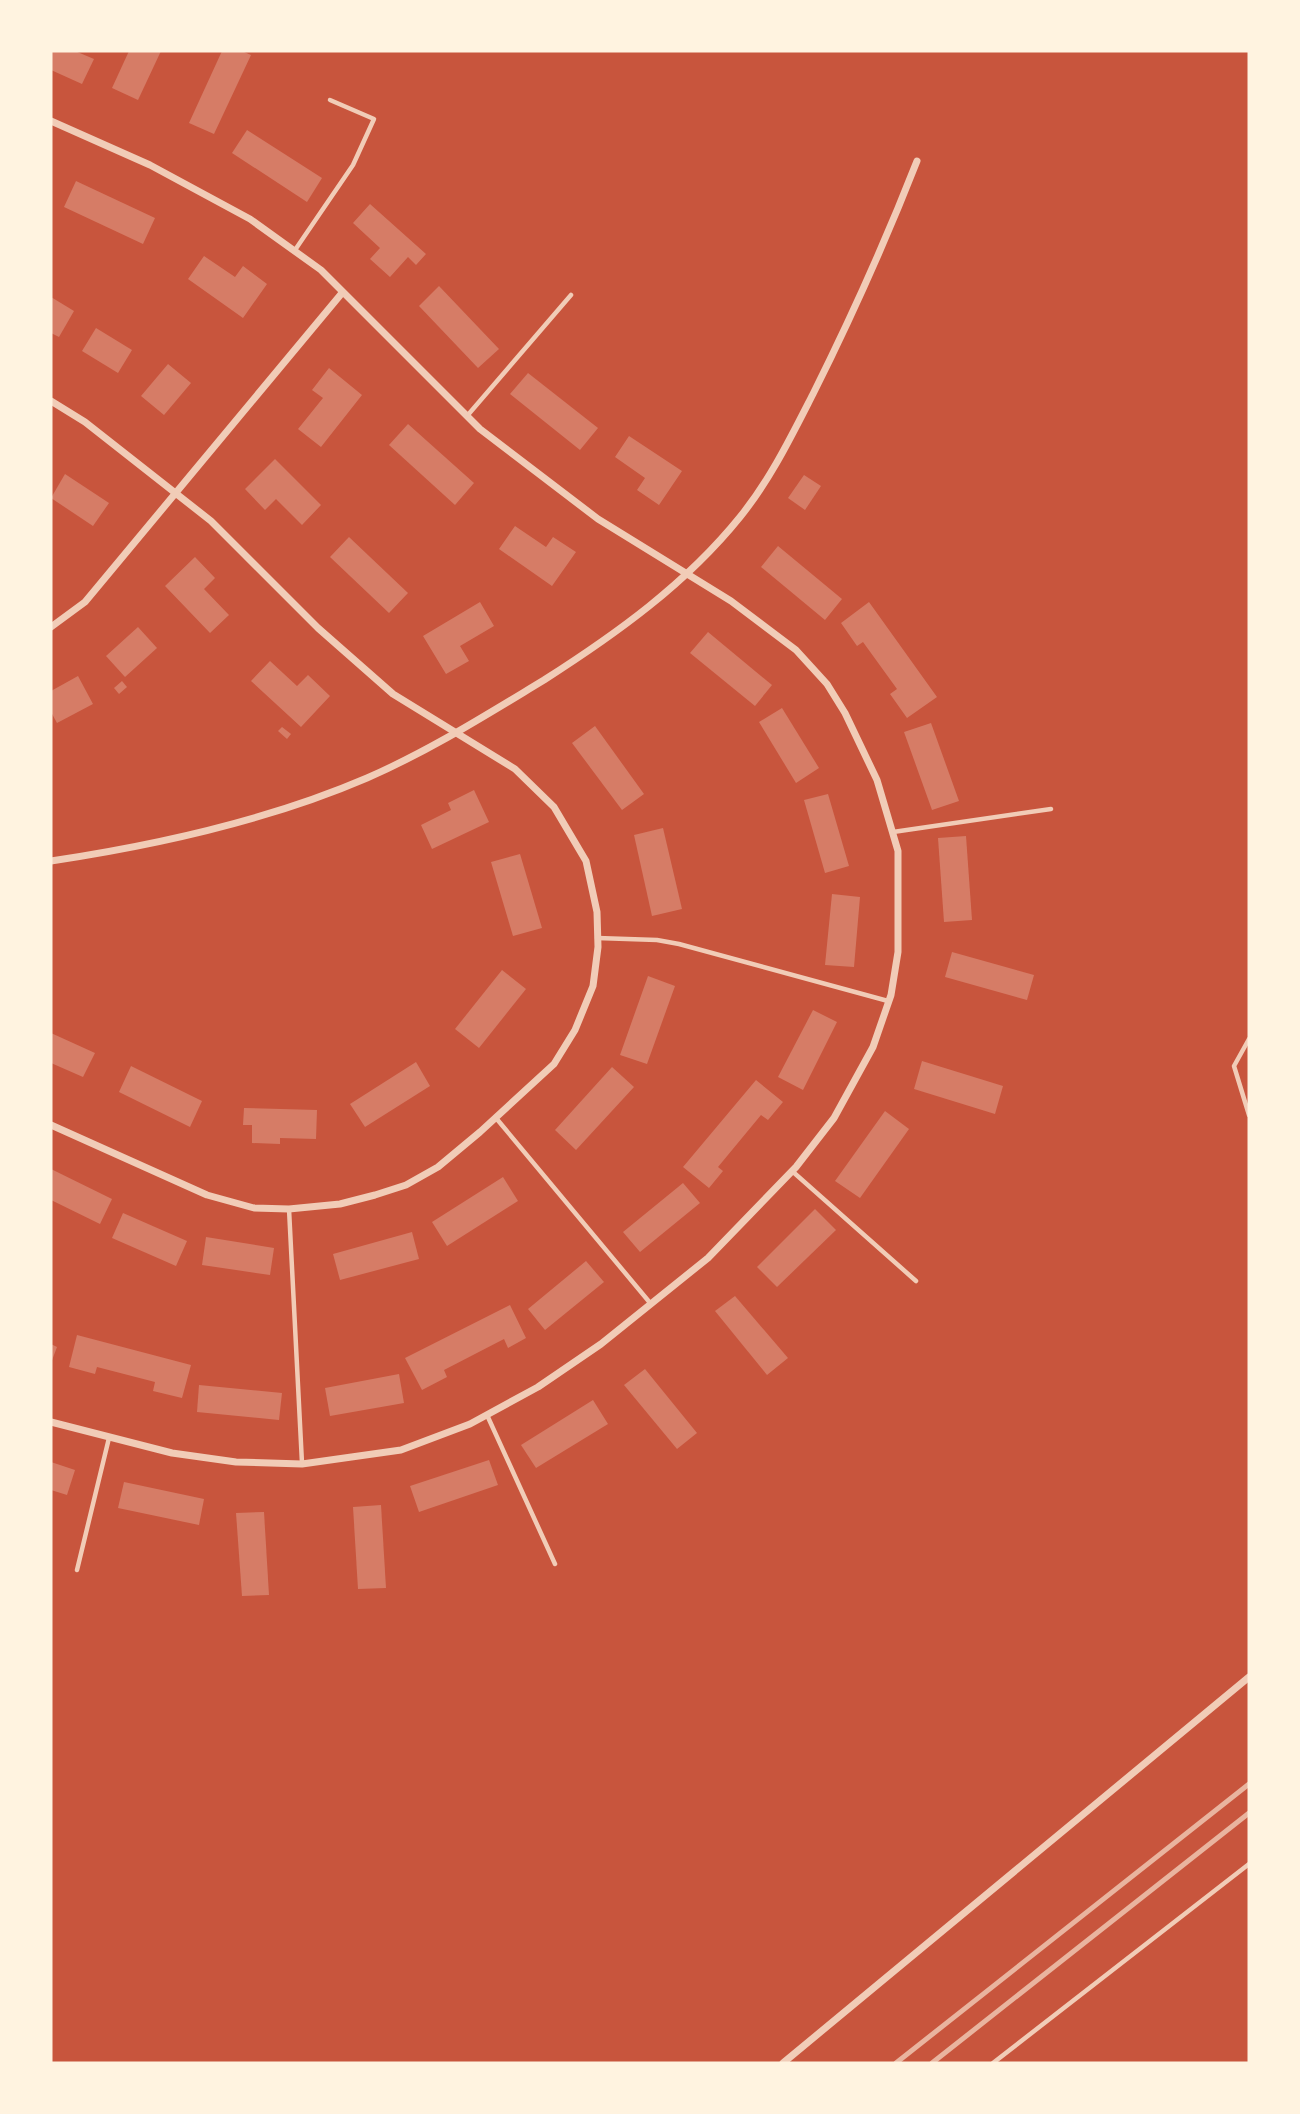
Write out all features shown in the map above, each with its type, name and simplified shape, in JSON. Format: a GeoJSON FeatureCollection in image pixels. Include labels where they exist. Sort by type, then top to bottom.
{"type":"FeatureCollection","features":[{"type":"Feature","properties":{"kind":"street"},"geometry":{"type":"LineString","coordinates":[[51,121],[150,165],[250,219],[321,270],[480,429],[598,519],[731,601],[796,650],[827,684],[845,713],[877,779],[898,851],[898,951],[889,1001],[873,1047],[834,1118],[792,1171],[708,1258],[601,1344],[549,1380],[470,1424],[401,1450],[302,1464],[236,1462],[172,1453],[51,1422]]}},
{"type":"Feature","properties":{"kind":"street"},"geometry":{"type":"LineString","coordinates":[[51,861],[116,851],[238,822],[300,804],[368,777],[457,733],[578,658],[640,615],[687,573],[741,516],[780,456],[829,363],[917,160]]}},
{"type":"Feature","properties":{"kind":"street"},"geometry":{"type":"LineString","coordinates":[[51,627],[85,602],[342,293]]}},
{"type":"Feature","properties":{"kind":"street"},"geometry":{"type":"LineString","coordinates":[[51,401],[85,422],[211,520],[318,628],[393,694],[515,769],[554,807],[586,861],[597,912],[593,986],[575,1030],[554,1065],[438,1167],[406,1185],[340,1204],[289,1209],[254,1208],[207,1195],[51,1125]]}},
{"type":"Feature","properties":{"kind":"street"},"geometry":{"type":"LineString","coordinates":[[783,2063],[1249,1677]]}},
{"type":"Feature","properties":{"kind":"lane"},"geometry":{"type":"LineString","coordinates":[[295,251],[353,165],[374,119],[330,100]]}},
{"type":"Feature","properties":{"kind":"lane"},"geometry":{"type":"LineString","coordinates":[[467,416],[571,295]]}},
{"type":"Feature","properties":{"kind":"lane"},"geometry":{"type":"LineString","coordinates":[[893,832],[1051,809]]}},
{"type":"Feature","properties":{"kind":"lane"},"geometry":{"type":"LineString","coordinates":[[597,938],[668,942],[889,1001]]}},
{"type":"Feature","properties":{"kind":"lane"},"geometry":{"type":"LineString","coordinates":[[1249,1039],[1234,1066],[1249,1115]]}},
{"type":"Feature","properties":{"kind":"lane"},"geometry":{"type":"LineString","coordinates":[[496,1118],[651,1305]]}},
{"type":"Feature","properties":{"kind":"lane"},"geometry":{"type":"LineString","coordinates":[[792,1171],[916,1281]]}},
{"type":"Feature","properties":{"kind":"lane"},"geometry":{"type":"LineString","coordinates":[[289,1209],[302,1464]]}},
{"type":"Feature","properties":{"kind":"lane"},"geometry":{"type":"LineString","coordinates":[[487,1415],[555,1564]]}},
{"type":"Feature","properties":{"kind":"lane"},"geometry":{"type":"LineString","coordinates":[[77,1570],[109,1438]]}},
{"type":"Feature","properties":{"kind":"lane"},"geometry":{"type":"LineString","coordinates":[[993,2063],[1249,1864]]}},
{"type":"Feature","properties":{"kind":"building"},"geometry":{"type":"Polygon","coordinates":[[[51,51],[75,51],[94,59],[82,84],[51,70],[51,51]]]}},
{"type":"Feature","properties":{"kind":"building"},"geometry":{"type":"Polygon","coordinates":[[[129,51],[161,51],[138,100],[112,88],[129,51]]]}},
{"type":"Feature","properties":{"kind":"building"},"geometry":{"type":"Polygon","coordinates":[[[222,51],[242,51],[251,55],[214,134],[189,123],[222,51]]]}},
{"type":"Feature","properties":{"kind":"building"},"geometry":{"type":"Polygon","coordinates":[[[247,130],[322,178],[307,202],[232,153],[247,130]]]}},
{"type":"Feature","properties":{"kind":"building"},"geometry":{"type":"Polygon","coordinates":[[[76,181],[155,218],[143,244],[64,207],[76,181]]]}},
{"type":"Feature","properties":{"kind":"building"},"geometry":{"type":"Polygon","coordinates":[[[370,204],[426,254],[416,265],[408,257],[390,277],[370,259],[380,248],[353,223],[370,204]]]}},
{"type":"Feature","properties":{"kind":"building"},"geometry":{"type":"Polygon","coordinates":[[[204,256],[235,277],[243,266],[267,284],[243,318],[188,279],[204,256]]]}},
{"type":"Feature","properties":{"kind":"building"},"geometry":{"type":"Polygon","coordinates":[[[439,286],[499,349],[478,368],[419,306],[439,286]]]}},
{"type":"Feature","properties":{"kind":"building"},"geometry":{"type":"Polygon","coordinates":[[[51,297],[74,311],[59,337],[51,333],[51,297]]]}},
{"type":"Feature","properties":{"kind":"building"},"geometry":{"type":"Polygon","coordinates":[[[96,328],[132,350],[118,373],[82,351],[96,328]]]}},
{"type":"Feature","properties":{"kind":"building"},"geometry":{"type":"Polygon","coordinates":[[[168,364],[191,383],[164,415],[141,396],[168,364]]]}},
{"type":"Feature","properties":{"kind":"building"},"geometry":{"type":"Polygon","coordinates":[[[329,368],[362,395],[321,447],[298,429],[323,398],[312,390],[329,368]]]}},
{"type":"Feature","properties":{"kind":"building"},"geometry":{"type":"Polygon","coordinates":[[[528,373],[598,428],[580,450],[510,394],[528,373]]]}},
{"type":"Feature","properties":{"kind":"building"},"geometry":{"type":"Polygon","coordinates":[[[408,424],[474,483],[455,505],[389,445],[408,424]]]}},
{"type":"Feature","properties":{"kind":"building"},"geometry":{"type":"Polygon","coordinates":[[[629,436],[682,471],[659,505],[637,490],[645,478],[615,457],[629,436]]]}},
{"type":"Feature","properties":{"kind":"building"},"geometry":{"type":"Polygon","coordinates":[[[275,459],[321,505],[302,525],[276,499],[265,510],[245,489],[275,459]]]}},
{"type":"Feature","properties":{"kind":"building"},"geometry":{"type":"Polygon","coordinates":[[[65,474],[109,503],[93,526],[51,498],[65,474]]]}},
{"type":"Feature","properties":{"kind":"building"},"geometry":{"type":"Polygon","coordinates":[[[804,475],[821,486],[805,510],[788,498],[804,475]]]}},
{"type":"Feature","properties":{"kind":"building"},"geometry":{"type":"Polygon","coordinates":[[[515,526],[546,547],[553,537],[576,552],[552,586],[499,549],[515,526]]]}},
{"type":"Feature","properties":{"kind":"building"},"geometry":{"type":"Polygon","coordinates":[[[349,537],[408,593],[389,613],[330,557],[349,537]]]}},
{"type":"Feature","properties":{"kind":"building"},"geometry":{"type":"Polygon","coordinates":[[[778,546],[842,599],[825,620],[761,567],[778,546]]]}},
{"type":"Feature","properties":{"kind":"building"},"geometry":{"type":"Polygon","coordinates":[[[195,557],[215,578],[204,589],[229,615],[210,633],[165,586],[195,557]]]}},
{"type":"Feature","properties":{"kind":"building"},"geometry":{"type":"Polygon","coordinates":[[[480,602],[494,626],[460,646],[469,661],[446,674],[423,636],[480,602]]]}},
{"type":"Feature","properties":{"kind":"building"},"geometry":{"type":"Polygon","coordinates":[[[869,602],[937,697],[907,718],[890,694],[897,689],[863,642],[857,646],[841,623],[869,602]]]}},
{"type":"Feature","properties":{"kind":"building"},"geometry":{"type":"Polygon","coordinates":[[[138,627],[157,648],[125,677],[106,656],[138,627]]]}},
{"type":"Feature","properties":{"kind":"building"},"geometry":{"type":"Polygon","coordinates":[[[708,632],[772,685],[755,706],[690,653],[708,632]]]}},
{"type":"Feature","properties":{"kind":"building"},"geometry":{"type":"Polygon","coordinates":[[[270,661],[297,686],[308,675],[330,696],[301,727],[251,681],[270,661]]]}},
{"type":"Feature","properties":{"kind":"building"},"geometry":{"type":"Polygon","coordinates":[[[78,676],[93,704],[57,723],[51,712],[51,691],[78,676]]]}},
{"type":"Feature","properties":{"kind":"building"},"geometry":{"type":"Polygon","coordinates":[[[122,681],[127,687],[119,694],[114,688],[122,681]]]}},
{"type":"Feature","properties":{"kind":"building"},"geometry":{"type":"Polygon","coordinates":[[[782,708],[819,768],[796,783],[759,722],[782,708]]]}},
{"type":"Feature","properties":{"kind":"building"},"geometry":{"type":"Polygon","coordinates":[[[931,723],[959,801],[932,810],[904,732],[931,723]]]}},
{"type":"Feature","properties":{"kind":"building"},"geometry":{"type":"Polygon","coordinates":[[[595,726],[644,794],[622,810],[572,743],[595,726]]]}},
{"type":"Feature","properties":{"kind":"building"},"geometry":{"type":"Polygon","coordinates":[[[282,727],[291,734],[287,739],[278,731],[282,727]]]}},
{"type":"Feature","properties":{"kind":"building"},"geometry":{"type":"Polygon","coordinates":[[[474,790],[489,822],[432,849],[421,825],[451,810],[448,803],[474,790]]]}},
{"type":"Feature","properties":{"kind":"building"},"geometry":{"type":"Polygon","coordinates":[[[828,794],[849,866],[825,873],[804,800],[828,794]]]}},
{"type":"Feature","properties":{"kind":"building"},"geometry":{"type":"Polygon","coordinates":[[[663,828],[682,909],[652,916],[634,835],[663,828]]]}},
{"type":"Feature","properties":{"kind":"building"},"geometry":{"type":"Polygon","coordinates":[[[966,836],[972,920],[944,922],[938,838],[966,836]]]}},
{"type":"Feature","properties":{"kind":"building"},"geometry":{"type":"Polygon","coordinates":[[[520,854],[542,928],[513,936],[491,862],[520,854]]]}},
{"type":"Feature","properties":{"kind":"building"},"geometry":{"type":"Polygon","coordinates":[[[832,894],[860,897],[854,967],[825,965],[832,894]]]}},
{"type":"Feature","properties":{"kind":"building"},"geometry":{"type":"Polygon","coordinates":[[[952,952],[1034,975],[1027,1000],[945,977],[952,952]]]}},
{"type":"Feature","properties":{"kind":"building"},"geometry":{"type":"Polygon","coordinates":[[[502,970],[526,989],[479,1048],[455,1029],[502,970]]]}},
{"type":"Feature","properties":{"kind":"building"},"geometry":{"type":"Polygon","coordinates":[[[648,976],[675,986],[647,1064],[620,1055],[648,976]]]}},
{"type":"Feature","properties":{"kind":"building"},"geometry":{"type":"Polygon","coordinates":[[[813,1010],[837,1022],[803,1090],[778,1077],[813,1010]]]}},
{"type":"Feature","properties":{"kind":"building"},"geometry":{"type":"Polygon","coordinates":[[[51,1033],[95,1053],[83,1077],[51,1063],[51,1033]]]}},
{"type":"Feature","properties":{"kind":"building"},"geometry":{"type":"Polygon","coordinates":[[[922,1061],[1003,1086],[995,1114],[914,1089],[922,1061]]]}},
{"type":"Feature","properties":{"kind":"building"},"geometry":{"type":"Polygon","coordinates":[[[416,1062],[430,1086],[365,1127],[350,1104],[416,1062]]]}},
{"type":"Feature","properties":{"kind":"building"},"geometry":{"type":"Polygon","coordinates":[[[131,1066],[202,1101],[190,1127],[119,1092],[131,1066]]]}},
{"type":"Feature","properties":{"kind":"building"},"geometry":{"type":"Polygon","coordinates":[[[612,1067],[634,1087],[576,1150],[555,1130],[612,1067]]]}},
{"type":"Feature","properties":{"kind":"building"},"geometry":{"type":"Polygon","coordinates":[[[756,1080],[783,1102],[768,1120],[761,1115],[718,1167],[723,1171],[709,1188],[683,1167],[756,1080]]]}},
{"type":"Feature","properties":{"kind":"building"},"geometry":{"type":"Polygon","coordinates":[[[244,1108],[317,1110],[316,1139],[280,1138],[280,1144],[252,1143],[252,1125],[243,1125],[244,1108]]]}},
{"type":"Feature","properties":{"kind":"building"},"geometry":{"type":"Polygon","coordinates":[[[885,1111],[909,1129],[860,1198],[835,1181],[885,1111]]]}},
{"type":"Feature","properties":{"kind":"building"},"geometry":{"type":"Polygon","coordinates":[[[51,1169],[112,1199],[100,1224],[51,1200],[51,1169]]]}},
{"type":"Feature","properties":{"kind":"building"},"geometry":{"type":"Polygon","coordinates":[[[503,1177],[518,1201],[447,1246],[432,1222],[503,1177]]]}},
{"type":"Feature","properties":{"kind":"building"},"geometry":{"type":"Polygon","coordinates":[[[683,1183],[700,1203],[640,1252],[623,1232],[683,1183]]]}},
{"type":"Feature","properties":{"kind":"building"},"geometry":{"type":"Polygon","coordinates":[[[815,1209],[836,1230],[777,1287],[757,1267],[815,1209]]]}},
{"type":"Feature","properties":{"kind":"building"},"geometry":{"type":"Polygon","coordinates":[[[123,1213],[187,1241],[176,1266],[112,1238],[123,1213]]]}},
{"type":"Feature","properties":{"kind":"building"},"geometry":{"type":"Polygon","coordinates":[[[412,1232],[419,1259],[340,1280],[333,1254],[412,1232]]]}},
{"type":"Feature","properties":{"kind":"building"},"geometry":{"type":"Polygon","coordinates":[[[206,1237],[274,1248],[270,1275],[202,1265],[206,1237]]]}},
{"type":"Feature","properties":{"kind":"building"},"geometry":{"type":"Polygon","coordinates":[[[586,1261],[604,1282],[545,1330],[528,1309],[586,1261]]]}},
{"type":"Feature","properties":{"kind":"building"},"geometry":{"type":"Polygon","coordinates":[[[735,1296],[788,1358],[767,1375],[715,1311],[735,1296]]]}},
{"type":"Feature","properties":{"kind":"building"},"geometry":{"type":"Polygon","coordinates":[[[510,1305],[526,1338],[508,1348],[504,1339],[444,1370],[447,1377],[422,1390],[405,1358],[510,1305]]]}},
{"type":"Feature","properties":{"kind":"building"},"geometry":{"type":"Polygon","coordinates":[[[77,1335],[191,1365],[182,1398],[153,1391],[155,1382],[97,1367],[95,1374],[69,1367],[77,1335]]]}},
{"type":"Feature","properties":{"kind":"building"},"geometry":{"type":"Polygon","coordinates":[[[51,1344],[57,1347],[51,1363],[51,1344]]]}},
{"type":"Feature","properties":{"kind":"building"},"geometry":{"type":"Polygon","coordinates":[[[645,1369],[697,1433],[677,1449],[624,1385],[645,1369]]]}},
{"type":"Feature","properties":{"kind":"building"},"geometry":{"type":"Polygon","coordinates":[[[399,1374],[404,1403],[330,1416],[325,1388],[399,1374]]]}},
{"type":"Feature","properties":{"kind":"building"},"geometry":{"type":"Polygon","coordinates":[[[199,1385],[282,1393],[279,1420],[197,1412],[199,1385]]]}},
{"type":"Feature","properties":{"kind":"building"},"geometry":{"type":"Polygon","coordinates":[[[593,1400],[608,1424],[536,1468],[521,1445],[593,1400]]]}},
{"type":"Feature","properties":{"kind":"building"},"geometry":{"type":"Polygon","coordinates":[[[489,1460],[498,1485],[419,1512],[410,1486],[489,1460]]]}},
{"type":"Feature","properties":{"kind":"building"},"geometry":{"type":"Polygon","coordinates":[[[51,1462],[75,1470],[67,1495],[51,1490],[51,1462]]]}},
{"type":"Feature","properties":{"kind":"building"},"geometry":{"type":"Polygon","coordinates":[[[124,1482],[204,1499],[199,1525],[118,1508],[124,1482]]]}},
{"type":"Feature","properties":{"kind":"building"},"geometry":{"type":"Polygon","coordinates":[[[381,1505],[386,1588],[358,1589],[353,1507],[381,1505]]]}},
{"type":"Feature","properties":{"kind":"building"},"geometry":{"type":"Polygon","coordinates":[[[264,1512],[269,1595],[242,1596],[236,1513],[264,1512]]]}},
{"type":"Feature","properties":{"kind":"railway"},"geometry":{"type":"LineString","coordinates":[[896,2063],[1249,1784]]}},
{"type":"Feature","properties":{"kind":"railway"},"geometry":{"type":"LineString","coordinates":[[932,2063],[1249,1813]]}}]}
